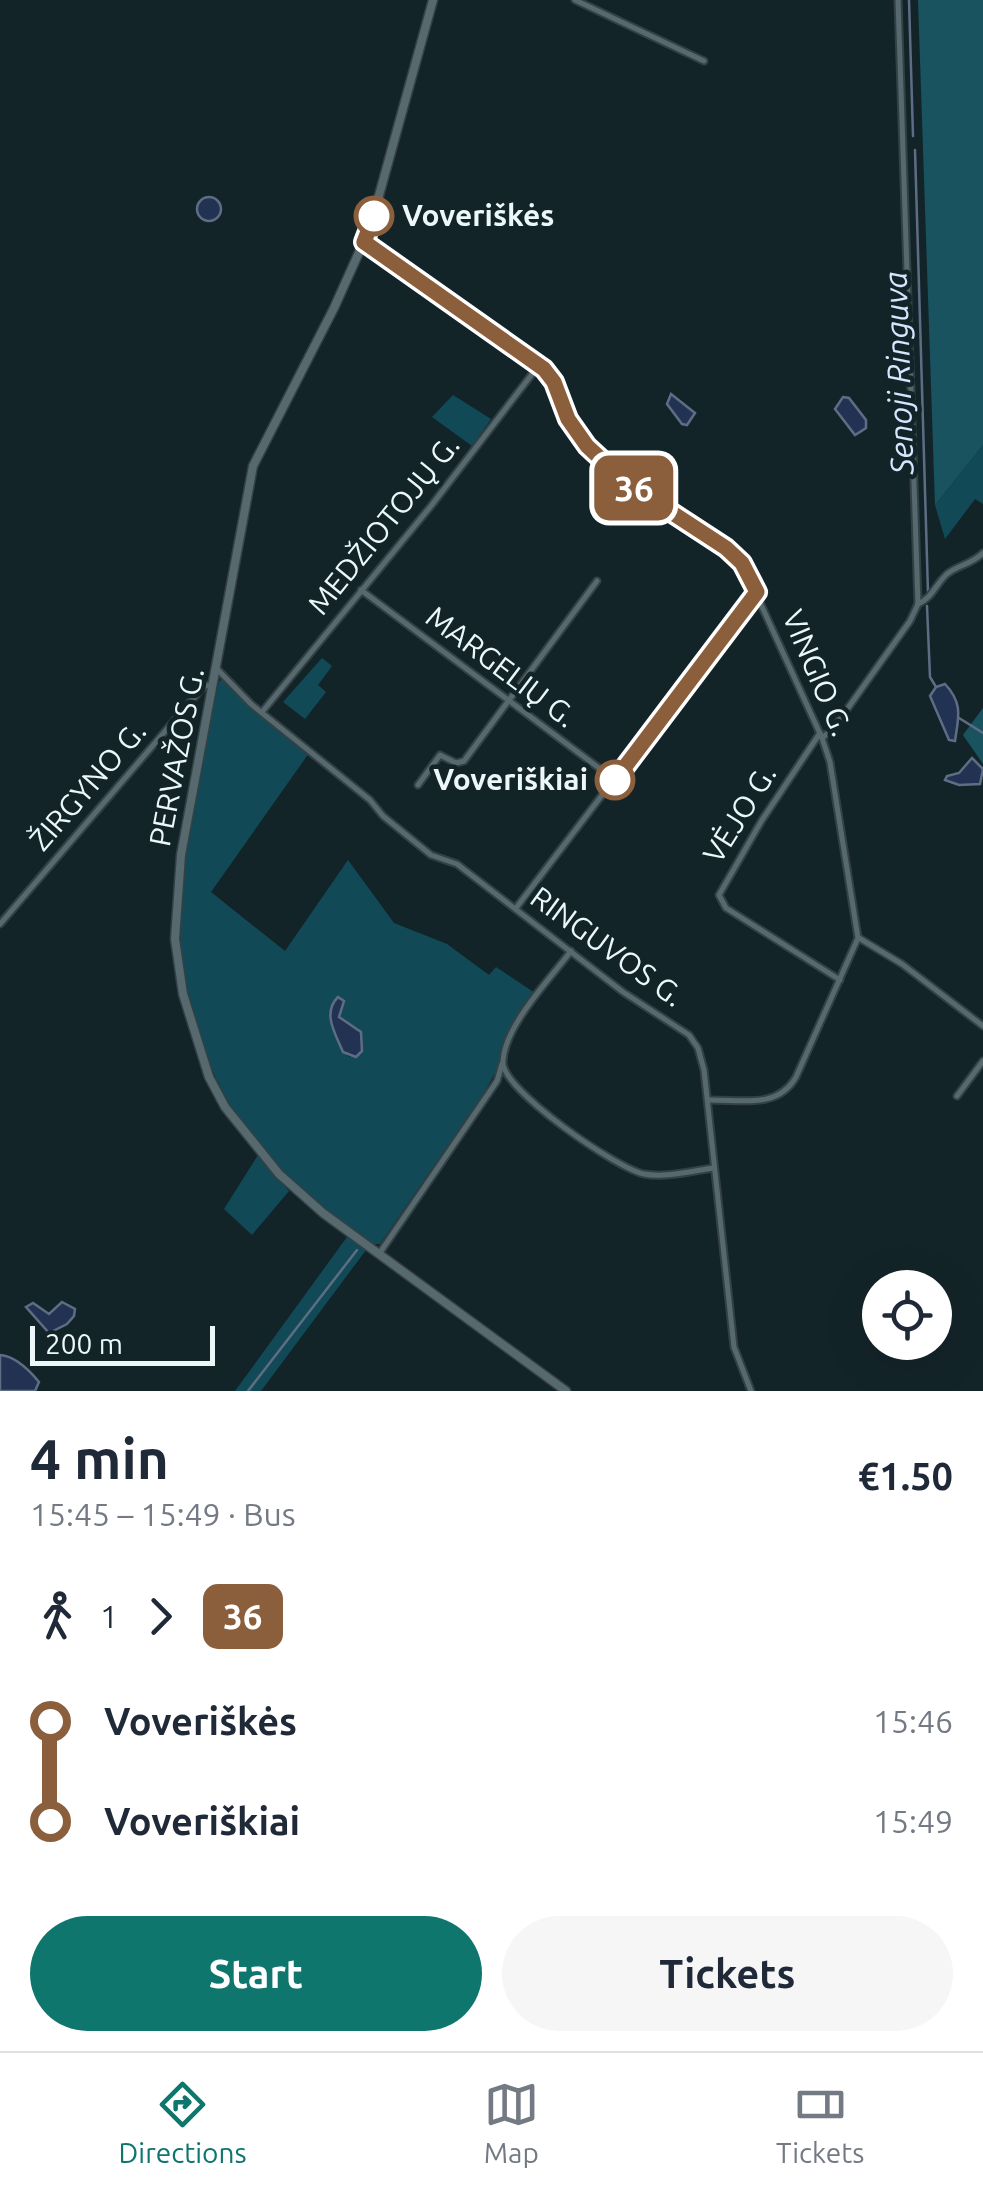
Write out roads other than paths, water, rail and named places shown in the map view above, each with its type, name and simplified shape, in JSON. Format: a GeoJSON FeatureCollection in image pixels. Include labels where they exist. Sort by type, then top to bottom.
{"type":"FeatureCollection","features":[{"type":"Feature","properties":{"kind":"main road","name":"PERVAŽOS G."},"geometry":{"type":"LineString","coordinates":[[433,0],[383,188],[364,242],[253,466],[181,855],[175,910],[177,964],[193,1035],[208,1077],[225,1107],[279,1174],[322,1213],[566,1391]]}},
{"type":"Feature","properties":{"kind":"street"},"geometry":{"type":"LineString","coordinates":[[574,0],[704,61]]}},
{"type":"Feature","properties":{"kind":"street"},"geometry":{"type":"LineString","coordinates":[[821,736],[833,729],[918,604],[898,0]]}},
{"type":"Feature","properties":{"kind":"street","name":"VINGIO G."},"geometry":{"type":"LineString","coordinates":[[364,242],[540,365],[554,382],[568,419],[587,446],[628,484],[726,548],[742,563],[830,762],[858,938]]}},
{"type":"Feature","properties":{"kind":"street","name":"MEDŽIOTOJŲ G."},"geometry":{"type":"LineString","coordinates":[[262,712],[431,506],[540,365]]}},
{"type":"Feature","properties":{"kind":"street"},"geometry":{"type":"LineString","coordinates":[[918,604],[931,598],[951,571],[974,562],[983,552]]}},
{"type":"Feature","properties":{"kind":"street"},"geometry":{"type":"LineString","coordinates":[[418,785],[440,755],[456,763],[464,761],[597,581]]}},
{"type":"Feature","properties":{"kind":"street","name":"MARGELIŲ G."},"geometry":{"type":"LineString","coordinates":[[361,590],[615,780]]}},
{"type":"Feature","properties":{"kind":"street"},"geometry":{"type":"LineString","coordinates":[[516,908],[757,592]]}},
{"type":"Feature","properties":{"kind":"street","name":"RINGUVOS G."},"geometry":{"type":"LineString","coordinates":[[217,669],[423,848],[457,864],[623,992],[689,1036],[701,1058],[708,1100],[734,1347],[751,1391]]}},
{"type":"Feature","properties":{"kind":"street","name":"ŽIRGYNO G."},"geometry":{"type":"LineString","coordinates":[[0,924],[203,686],[214,684]]}},
{"type":"Feature","properties":{"kind":"street","name":"VĖJO G."},"geometry":{"type":"LineString","coordinates":[[821,736],[811,742],[719,895],[726,908],[840,980]]}},
{"type":"Feature","properties":{"kind":"street"},"geometry":{"type":"LineString","coordinates":[[708,1100],[766,1100],[786,1091],[796,1078],[858,938],[902,964],[983,1026]]}},
{"type":"Feature","properties":{"kind":"street"},"geometry":{"type":"LineString","coordinates":[[379,1254],[497,1081],[516,1025],[572,951]]}},
{"type":"Feature","properties":{"kind":"street"},"geometry":{"type":"LineString","coordinates":[[957,1096],[983,1061]]}},
{"type":"Feature","properties":{"kind":"street"},"geometry":{"type":"LineString","coordinates":[[502,1062],[509,1080],[544,1112],[634,1172],[658,1175],[714,1168]]}},
{"type":"Feature","properties":{"kind":"street"},"geometry":{"type":"LineString","coordinates":[[497,1081],[509,1080]]}},
{"type":"Feature","properties":{"kind":"waterway","name":"Senoji Ringuva"},"geometry":{"type":"LineString","coordinates":[[909,0],[913,136]]}},
{"type":"Feature","properties":{"kind":"waterway","name":"Senoji Ringuva"},"geometry":{"type":"LineString","coordinates":[[915,150],[928,593]]}},
{"type":"Feature","properties":{"kind":"waterway","name":"Senoji Ringuva"},"geometry":{"type":"LineString","coordinates":[[927,606],[930,677],[936,687]]}},
{"type":"Feature","properties":{"kind":"waterway","name":"Senoji Ringuva"},"geometry":{"type":"LineString","coordinates":[[959,718],[983,733]]}},
{"type":"Feature","properties":{"kind":"waterway"},"geometry":{"type":"LineString","coordinates":[[248,1391],[357,1250]]}},
{"type":"Feature","properties":{"kind":"place","name":"Voveriškės"},"geometry":{"type":"Point","coordinates":[374,216]}},
{"type":"Feature","properties":{"kind":"place","name":"Voveriškiai"},"geometry":{"type":"Point","coordinates":[615,780]}}]}
